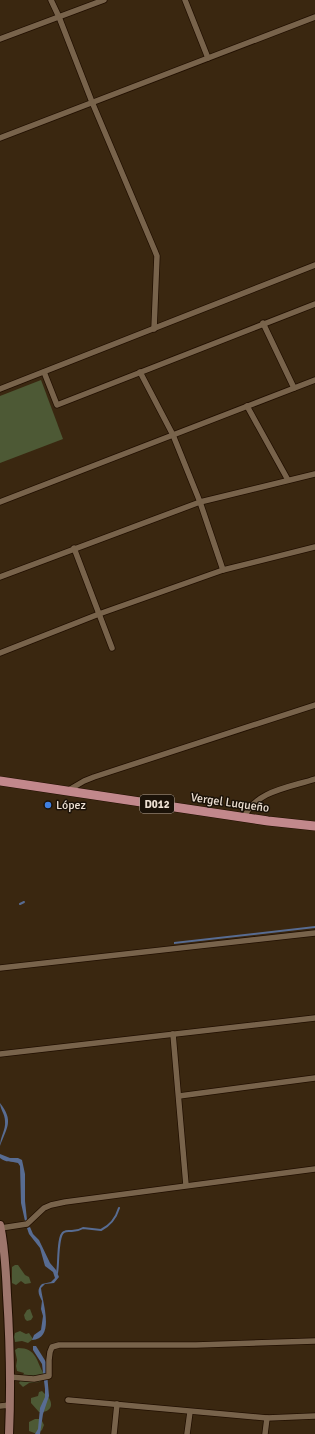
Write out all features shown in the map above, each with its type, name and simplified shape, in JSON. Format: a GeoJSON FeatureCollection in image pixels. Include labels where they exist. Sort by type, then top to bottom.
{"type":"FeatureCollection","features":[{"type":"Feature","properties":{"kind":"main road","name":"Vergel Luqueño"},"geometry":{"type":"LineString","coordinates":[[0,781],[244,818],[315,826]]}},
{"type":"Feature","properties":{"kind":"main road"},"geometry":{"type":"LineString","coordinates":[[0,1226],[5,1265],[10,1378],[9,1434]]}},
{"type":"Feature","properties":{"kind":"street"},"geometry":{"type":"LineString","coordinates":[[51,0],[157,256],[154,329]]}},
{"type":"Feature","properties":{"kind":"street"},"geometry":{"type":"LineString","coordinates":[[0,39],[104,0]]}},
{"type":"Feature","properties":{"kind":"street"},"geometry":{"type":"LineString","coordinates":[[185,0],[208,58]]}},
{"type":"Feature","properties":{"kind":"street"},"geometry":{"type":"LineString","coordinates":[[0,138],[315,17]]}},
{"type":"Feature","properties":{"kind":"street"},"geometry":{"type":"LineString","coordinates":[[0,389],[315,265]]}},
{"type":"Feature","properties":{"kind":"street"},"geometry":{"type":"LineString","coordinates":[[44,372],[56,405],[315,304]]}},
{"type":"Feature","properties":{"kind":"street"},"geometry":{"type":"LineString","coordinates":[[263,323],[294,388]]}},
{"type":"Feature","properties":{"kind":"street"},"geometry":{"type":"LineString","coordinates":[[140,372],[173,435],[200,502],[223,570]]}},
{"type":"Feature","properties":{"kind":"street"},"geometry":{"type":"LineString","coordinates":[[0,502],[315,380]]}},
{"type":"Feature","properties":{"kind":"street"},"geometry":{"type":"LineString","coordinates":[[247,406],[288,480]]}},
{"type":"Feature","properties":{"kind":"street"},"geometry":{"type":"LineString","coordinates":[[0,577],[200,502],[315,474]]}},
{"type":"Feature","properties":{"kind":"street"},"geometry":{"type":"LineString","coordinates":[[0,653],[99,614],[223,570],[315,547]]}},
{"type":"Feature","properties":{"kind":"street"},"geometry":{"type":"LineString","coordinates":[[74,548],[112,648]]}},
{"type":"Feature","properties":{"kind":"street"},"geometry":{"type":"LineString","coordinates":[[67,790],[94,777],[315,705]]}},
{"type":"Feature","properties":{"kind":"street"},"geometry":{"type":"LineString","coordinates":[[244,818],[249,808],[262,797],[315,779]]}},
{"type":"Feature","properties":{"kind":"street"},"geometry":{"type":"LineString","coordinates":[[0,968],[315,933]]}},
{"type":"Feature","properties":{"kind":"street"},"geometry":{"type":"LineString","coordinates":[[0,1054],[315,1018]]}},
{"type":"Feature","properties":{"kind":"street"},"geometry":{"type":"LineString","coordinates":[[173,1034],[186,1185]]}},
{"type":"Feature","properties":{"kind":"street"},"geometry":{"type":"LineString","coordinates":[[178,1096],[315,1078]]}},
{"type":"Feature","properties":{"kind":"street"},"geometry":{"type":"LineString","coordinates":[[0,1226],[27,1224],[44,1208],[75,1200],[315,1169]]}},
{"type":"Feature","properties":{"kind":"street"},"geometry":{"type":"LineString","coordinates":[[10,1378],[34,1378],[49,1376],[50,1352],[52,1347],[59,1345],[196,1345],[315,1341]]}},
{"type":"Feature","properties":{"kind":"street"},"geometry":{"type":"LineString","coordinates":[[68,1400],[267,1418],[315,1416]]}},
{"type":"Feature","properties":{"kind":"street"},"geometry":{"type":"LineString","coordinates":[[114,1434],[117,1404]]}},
{"type":"Feature","properties":{"kind":"street"},"geometry":{"type":"LineString","coordinates":[[0,1406],[10,1405]]}},
{"type":"Feature","properties":{"kind":"street"},"geometry":{"type":"LineString","coordinates":[[188,1434],[190,1412]]}},
{"type":"Feature","properties":{"kind":"street"},"geometry":{"type":"LineString","coordinates":[[265,1434],[267,1418]]}},
{"type":"Feature","properties":{"kind":"green space"},"geometry":{"type":"Polygon","coordinates":[[[41,380],[63,439],[0,463],[0,396],[41,380]]]}},
{"type":"Feature","properties":{"kind":"green space"},"geometry":{"type":"Polygon","coordinates":[[[18,1265],[25,1275],[29,1277],[31,1283],[25,1284],[21,1281],[16,1285],[12,1283],[12,1267],[18,1265]]]}},
{"type":"Feature","properties":{"kind":"green space"},"geometry":{"type":"Polygon","coordinates":[[[30,1309],[33,1317],[31,1320],[27,1321],[24,1315],[27,1310],[30,1309]]]}},
{"type":"Feature","properties":{"kind":"green space"},"geometry":{"type":"Polygon","coordinates":[[[20,1331],[26,1334],[29,1333],[33,1339],[28,1343],[22,1341],[15,1342],[15,1333],[20,1331]]]}},
{"type":"Feature","properties":{"kind":"green space"},"geometry":{"type":"Polygon","coordinates":[[[18,1348],[29,1350],[35,1356],[44,1374],[40,1382],[29,1383],[23,1387],[19,1383],[24,1373],[17,1371],[15,1350],[18,1348]]]}},
{"type":"Feature","properties":{"kind":"green space"},"geometry":{"type":"Polygon","coordinates":[[[42,1391],[49,1398],[51,1407],[45,1412],[39,1412],[31,1403],[31,1398],[38,1396],[39,1392],[42,1391]]]}},
{"type":"Feature","properties":{"kind":"green space"},"geometry":{"type":"Polygon","coordinates":[[[35,1419],[41,1419],[44,1425],[42,1430],[37,1434],[29,1431],[29,1422],[35,1419]]]}},
{"type":"Feature","properties":{"kind":"water"},"geometry":{"type":"Polygon","coordinates":[[[315,926],[315,928],[174,944],[174,942],[315,926]]]}},
{"type":"Feature","properties":{"kind":"water"},"geometry":{"type":"Polygon","coordinates":[[[0,1103],[7,1115],[8,1124],[0,1146],[5,1118],[0,1103]]]}},
{"type":"Feature","properties":{"kind":"water"},"geometry":{"type":"Polygon","coordinates":[[[0,1154],[10,1158],[18,1158],[22,1160],[25,1174],[27,1220],[25,1221],[21,1203],[20,1166],[18,1163],[2,1160],[0,1158],[0,1154]]]}},
{"type":"Feature","properties":{"kind":"water"},"geometry":{"type":"Polygon","coordinates":[[[30,1227],[33,1234],[39,1240],[50,1263],[56,1270],[59,1277],[54,1283],[45,1284],[41,1288],[46,1327],[44,1333],[39,1338],[32,1340],[34,1335],[41,1330],[43,1316],[39,1288],[42,1284],[51,1282],[55,1278],[53,1272],[45,1266],[40,1248],[29,1234],[27,1228],[30,1227]]]}},
{"type":"Feature","properties":{"kind":"water"},"geometry":{"type":"Polygon","coordinates":[[[33,1346],[36,1346],[46,1362],[49,1396],[43,1414],[40,1434],[35,1434],[38,1429],[40,1408],[45,1397],[45,1389],[42,1364],[33,1350],[33,1346]]]}},
{"type":"Feature","properties":{"kind":"waterway"},"geometry":{"type":"LineString","coordinates":[[20,904],[24,902]]}},
{"type":"Feature","properties":{"kind":"waterway"},"geometry":{"type":"LineString","coordinates":[[57,1273],[59,1244],[62,1234],[66,1231],[77,1231],[83,1228],[101,1230],[113,1221],[119,1208]]}},
{"type":"Feature","properties":{"kind":"place","name":"López"},"geometry":{"type":"Point","coordinates":[48,805]}}]}
